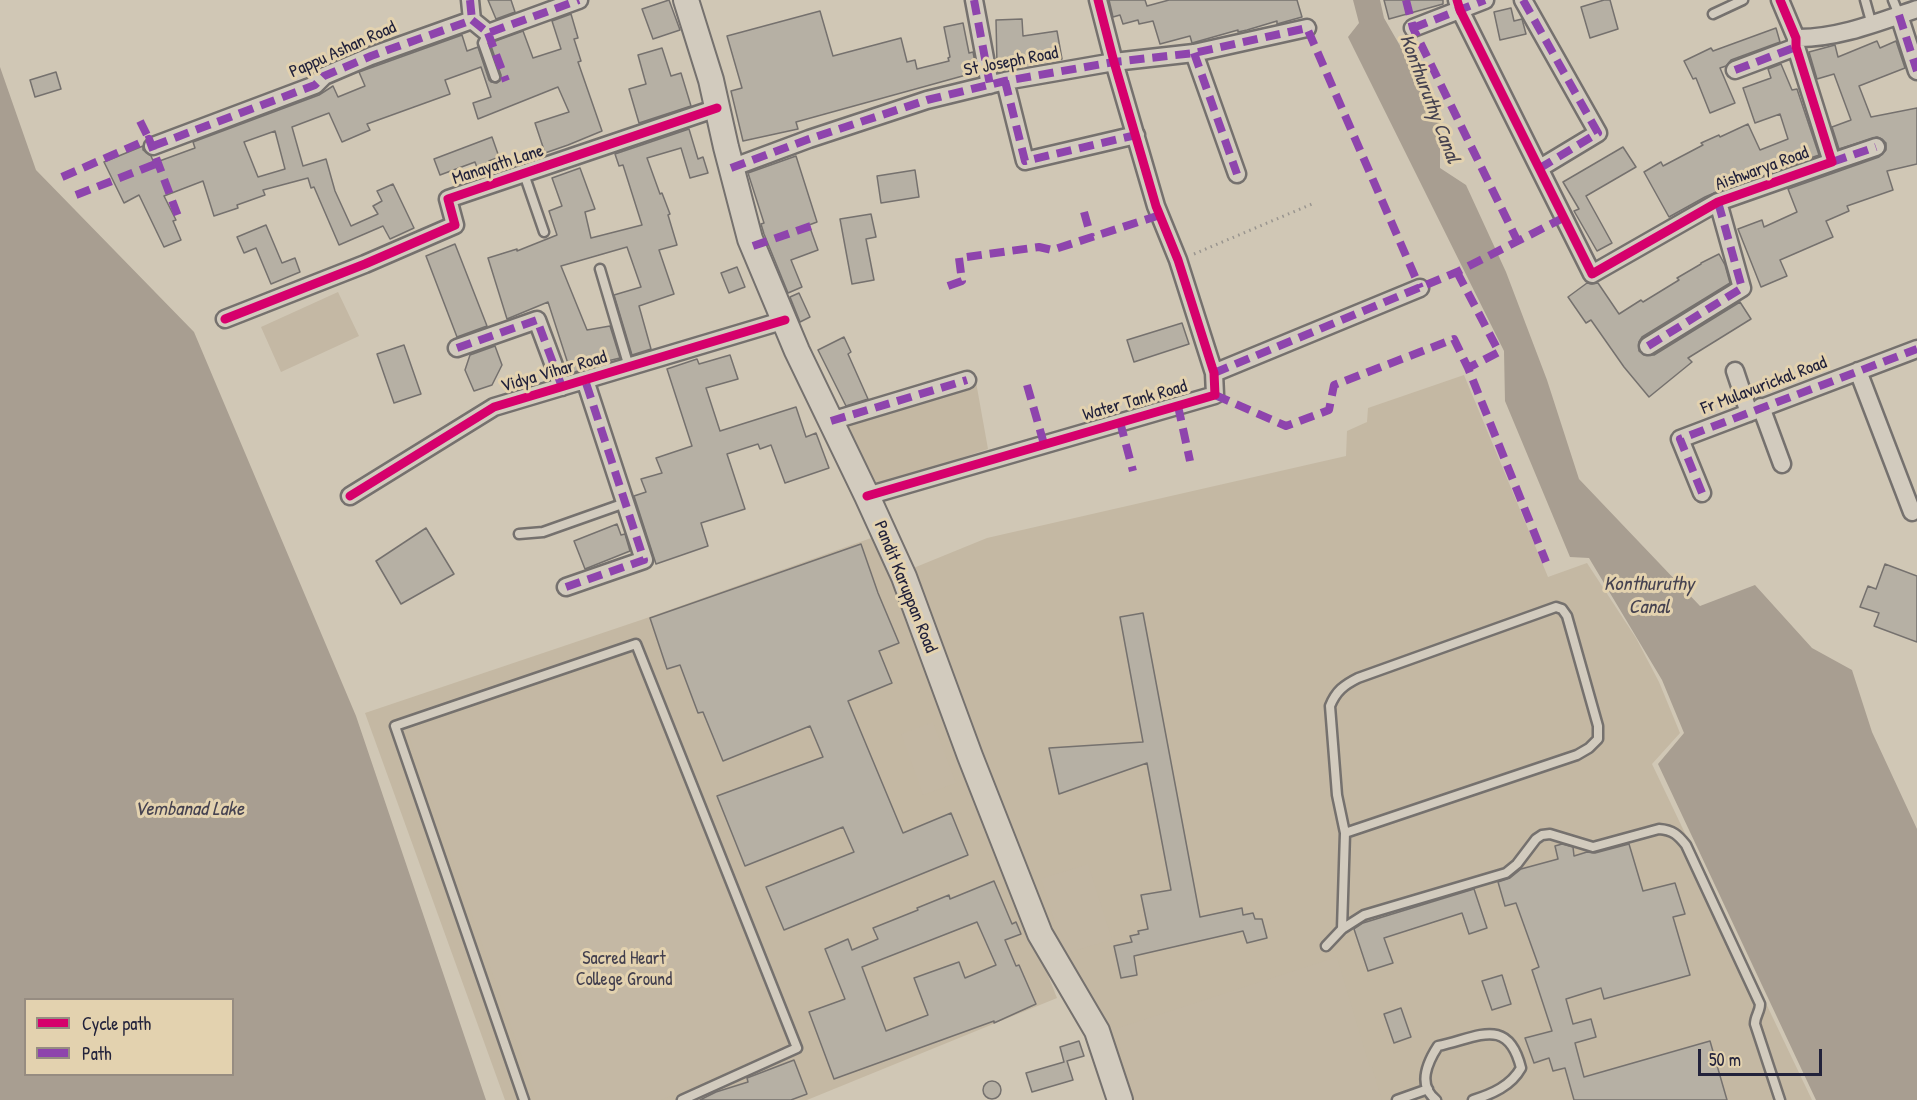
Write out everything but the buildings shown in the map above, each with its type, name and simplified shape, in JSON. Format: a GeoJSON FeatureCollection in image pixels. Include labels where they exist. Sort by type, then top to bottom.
{"type":"FeatureCollection","features":[{"type":"Feature","properties":{"kind":"main road","name":"Pandit Karuppan Road"},"geometry":{"type":"LineString","coordinates":[[686,0],[711,80],[750,239],[797,351],[904,577],[1036,926],[1097,1031],[1120,1100]]}},
{"type":"Feature","properties":{"kind":"street"},"geometry":{"type":"LineString","coordinates":[[470,0],[472,20],[488,33],[579,0]]}},
{"type":"Feature","properties":{"kind":"street"},"geometry":{"type":"LineString","coordinates":[[974,0],[998,83],[1025,161],[1136,135]]}},
{"type":"Feature","properties":{"kind":"street"},"geometry":{"type":"LineString","coordinates":[[1098,0],[1156,206],[1178,260],[1214,373],[1420,288]]}},
{"type":"Feature","properties":{"kind":"street"},"geometry":{"type":"LineString","coordinates":[[1413,28],[1458,5],[1485,0]]}},
{"type":"Feature","properties":{"kind":"street"},"geometry":{"type":"LineString","coordinates":[[1458,5],[1540,168],[1598,133],[1523,0]]}},
{"type":"Feature","properties":{"kind":"street","name":"Aishwarya Road"},"geometry":{"type":"LineString","coordinates":[[1540,168],[1592,274],[1718,202],[1832,162],[1796,42],[1780,0]]}},
{"type":"Feature","properties":{"kind":"street"},"geometry":{"type":"LineString","coordinates":[[1735,70],[1796,42],[1872,25],[1896,8],[1917,9]]}},
{"type":"Feature","properties":{"kind":"street"},"geometry":{"type":"LineString","coordinates":[[1896,8],[1917,71]]}},
{"type":"Feature","properties":{"kind":"street","name":"Pappu Ashan Road"},"geometry":{"type":"LineString","coordinates":[[153,146],[315,85],[324,76],[371,56],[472,20]]}},
{"type":"Feature","properties":{"kind":"street","name":"St Joseph Road"},"geometry":{"type":"LineString","coordinates":[[731,168],[809,139],[916,104],[998,83],[1114,62],[1194,53],[1307,28]]}},
{"type":"Feature","properties":{"kind":"street"},"geometry":{"type":"LineString","coordinates":[[1194,53],[1237,174]]}},
{"type":"Feature","properties":{"kind":"street","name":"Manayath Lane"},"geometry":{"type":"LineString","coordinates":[[225,319],[365,264],[455,225],[448,199],[717,108]]}},
{"type":"Feature","properties":{"kind":"street"},"geometry":{"type":"LineString","coordinates":[[1832,162],[1876,147]]}},
{"type":"Feature","properties":{"kind":"street"},"geometry":{"type":"LineString","coordinates":[[1648,346],[1743,288],[1718,202]]}},
{"type":"Feature","properties":{"kind":"street"},"geometry":{"type":"LineString","coordinates":[[457,348],[537,320],[562,387]]}},
{"type":"Feature","properties":{"kind":"street","name":"Vidya Vihar Road"},"geometry":{"type":"LineString","coordinates":[[350,496],[494,407],[785,320]]}},
{"type":"Feature","properties":{"kind":"street","name":"Fr Mulavurickal Road"},"geometry":{"type":"LineString","coordinates":[[1702,493],[1680,439],[1917,349]]}},
{"type":"Feature","properties":{"kind":"street"},"geometry":{"type":"LineString","coordinates":[[1735,371],[1782,464]]}},
{"type":"Feature","properties":{"kind":"street"},"geometry":{"type":"LineString","coordinates":[[1858,371],[1912,512]]}},
{"type":"Feature","properties":{"kind":"street","name":"Water Tank Road"},"geometry":{"type":"LineString","coordinates":[[867,496],[1215,394],[1214,373]]}},
{"type":"Feature","properties":{"kind":"street"},"geometry":{"type":"LineString","coordinates":[[566,586],[644,560],[585,380]]}},
{"type":"Feature","properties":{"kind":"street"},"geometry":{"type":"LineString","coordinates":[[831,422],[967,380]]}},
{"type":"Feature","properties":{"kind":"lane"},"geometry":{"type":"LineString","coordinates":[[1713,14],[1743,0]]}},
{"type":"Feature","properties":{"kind":"lane"},"geometry":{"type":"LineString","coordinates":[[1865,0],[1872,25]]}},
{"type":"Feature","properties":{"kind":"lane"},"geometry":{"type":"LineString","coordinates":[[488,33],[483,43],[495,77]]}},
{"type":"Feature","properties":{"kind":"lane"},"geometry":{"type":"LineString","coordinates":[[524,174],[544,232]]}},
{"type":"Feature","properties":{"kind":"lane"},"geometry":{"type":"LineString","coordinates":[[600,269],[629,367]]}},
{"type":"Feature","properties":{"kind":"lane"},"geometry":{"type":"LineString","coordinates":[[519,534],[543,532],[625,503]]}},
{"type":"Feature","properties":{"kind":"lane"},"geometry":{"type":"LineString","coordinates":[[1342,929],[1345,833],[1337,795],[1330,706],[1335,695],[1342,686],[1358,678],[1556,607],[1562,609],[1567,616],[1598,726],[1598,739],[1589,748],[1577,754],[1345,833]]}},
{"type":"Feature","properties":{"kind":"lane"},"geometry":{"type":"LineString","coordinates":[[524,1100],[395,726],[636,644],[797,1048],[682,1100]]}},
{"type":"Feature","properties":{"kind":"lane"},"geometry":{"type":"LineString","coordinates":[[1326,946],[1342,929],[1364,915],[1506,873],[1542,835],[1550,834],[1593,847],[1659,829],[1669,830],[1678,835],[1686,845],[1760,1004],[1755,1024],[1779,1100]]}},
{"type":"Feature","properties":{"kind":"lane"},"geometry":{"type":"LineString","coordinates":[[1436,1100],[1428,1089],[1425,1074],[1429,1061],[1438,1047],[1494,1033],[1506,1038],[1518,1053],[1521,1068],[1507,1086],[1473,1100]]}},
{"type":"Feature","properties":{"kind":"lane"},"geometry":{"type":"LineString","coordinates":[[1397,1100],[1428,1089]]}},
{"type":"Feature","properties":{"kind":"path"},"geometry":{"type":"LineString","coordinates":[[1178,260],[1312,204]]}},
{"type":"Feature","properties":{"kind":"shaded area"},"geometry":{"type":"Polygon","coordinates":[[[1464,375],[1548,577],[1587,563],[1636,638],[1659,682],[1680,733],[1652,764],[1812,1100],[1126,1100],[1046,933],[964,705],[911,569],[987,538],[1346,456],[1347,431],[1367,422],[1368,408],[1464,375]]]}},
{"type":"Feature","properties":{"kind":"shaded area"},"geometry":{"type":"Polygon","coordinates":[[[976,382],[988,449],[873,487],[843,425],[976,382]]]}},
{"type":"Feature","properties":{"kind":"shaded area"},"geometry":{"type":"Polygon","coordinates":[[[874,537],[1057,998],[807,1100],[505,1100],[365,713],[641,620],[874,537]]]}},
{"type":"Feature","properties":{"kind":"green space"},"geometry":{"type":"Polygon","coordinates":[[[338,292],[359,336],[281,372],[261,327],[338,292]]]}},
{"type":"Feature","properties":{"kind":"green space","name":"Sacred Heart College Ground"},"geometry":{"type":"Polygon","coordinates":[[[633,655],[788,1045],[661,1100],[537,1100],[407,731],[633,655]]]}},
{"type":"Feature","properties":{"kind":"green space"},"geometry":{"type":"Polygon","coordinates":[[[933,722],[956,783],[923,795],[901,734],[933,722]]]}},
{"type":"Feature","properties":{"kind":"green space"},"geometry":{"type":"Polygon","coordinates":[[[1088,864],[1112,939],[1065,954],[1041,879],[1088,864]]]}},
{"type":"Feature","properties":{"kind":"green space"},"geometry":{"type":"Polygon","coordinates":[[[1337,957],[1382,1100],[1136,1100],[1115,1029],[1337,957]]]}},
{"type":"Feature","properties":{"kind":"water","name":"Konthuruthy Canal"},"geometry":{"type":"Polygon","coordinates":[[[1353,0],[1380,0],[1384,18],[1440,115],[1440,168],[1466,185],[1506,272],[1547,380],[1579,479],[1700,606],[1755,585],[1812,648],[1852,670],[1872,732],[1917,829],[1917,1100],[1816,1100],[1658,764],[1684,733],[1662,680],[1589,558],[1570,557],[1505,401],[1504,351],[1348,37],[1359,23],[1353,0]]]}},
{"type":"Feature","properties":{"kind":"water","name":"Vembanad Lake"},"geometry":{"type":"Polygon","coordinates":[[[0,67],[36,170],[194,332],[356,716],[486,1100],[0,1100],[0,67]]]}},
{"type":"Feature","properties":{"kind":"marked path"},"geometry":{"type":"LineString","coordinates":[[470,0],[472,20]]}},
{"type":"Feature","properties":{"kind":"marked path"},"geometry":{"type":"LineString","coordinates":[[472,20],[488,33],[579,0]]}},
{"type":"Feature","properties":{"kind":"marked path"},"geometry":{"type":"LineString","coordinates":[[974,0],[990,85]]}},
{"type":"Feature","properties":{"kind":"marked path"},"geometry":{"type":"LineString","coordinates":[[1406,0],[1413,28],[1518,242]]}},
{"type":"Feature","properties":{"kind":"marked path"},"geometry":{"type":"LineString","coordinates":[[1413,28],[1485,0]]}},
{"type":"Feature","properties":{"kind":"marked path"},"geometry":{"type":"LineString","coordinates":[[1523,0],[1598,133],[1540,168]]}},
{"type":"Feature","properties":{"kind":"marked path"},"geometry":{"type":"LineString","coordinates":[[1899,15],[1917,71]]}},
{"type":"Feature","properties":{"kind":"marked path"},"geometry":{"type":"LineString","coordinates":[[153,146],[315,85],[324,76],[371,56],[472,20]]}},
{"type":"Feature","properties":{"kind":"marked path"},"geometry":{"type":"LineString","coordinates":[[731,168],[809,139],[927,100],[1005,81],[1114,62],[1194,53],[1307,28],[1420,288]]}},
{"type":"Feature","properties":{"kind":"marked path"},"geometry":{"type":"LineString","coordinates":[[488,33],[506,81]]}},
{"type":"Feature","properties":{"kind":"marked path"},"geometry":{"type":"LineString","coordinates":[[1735,70],[1796,47]]}},
{"type":"Feature","properties":{"kind":"marked path"},"geometry":{"type":"LineString","coordinates":[[1194,53],[1237,174]]}},
{"type":"Feature","properties":{"kind":"marked path"},"geometry":{"type":"LineString","coordinates":[[1005,81],[1025,161],[1136,135]]}},
{"type":"Feature","properties":{"kind":"marked path"},"geometry":{"type":"LineString","coordinates":[[140,121],[149,139]]}},
{"type":"Feature","properties":{"kind":"marked path"},"geometry":{"type":"LineString","coordinates":[[62,177],[149,139],[179,219]]}},
{"type":"Feature","properties":{"kind":"marked path"},"geometry":{"type":"LineString","coordinates":[[1832,162],[1876,147]]}},
{"type":"Feature","properties":{"kind":"marked path"},"geometry":{"type":"LineString","coordinates":[[76,195],[158,163]]}},
{"type":"Feature","properties":{"kind":"marked path"},"geometry":{"type":"LineString","coordinates":[[1648,346],[1742,288],[1718,202]]}},
{"type":"Feature","properties":{"kind":"marked path"},"geometry":{"type":"LineString","coordinates":[[1084,212],[1091,237]]}},
{"type":"Feature","properties":{"kind":"marked path"},"geometry":{"type":"LineString","coordinates":[[948,286],[962,281],[959,258],[1039,247],[1052,250],[1160,215]]}},
{"type":"Feature","properties":{"kind":"marked path"},"geometry":{"type":"LineString","coordinates":[[1214,373],[1457,272],[1565,217]]}},
{"type":"Feature","properties":{"kind":"marked path"},"geometry":{"type":"LineString","coordinates":[[753,246],[811,226]]}},
{"type":"Feature","properties":{"kind":"marked path"},"geometry":{"type":"LineString","coordinates":[[1457,272],[1499,352],[1468,368],[1546,562]]}},
{"type":"Feature","properties":{"kind":"marked path"},"geometry":{"type":"LineString","coordinates":[[457,348],[537,320],[562,387]]}},
{"type":"Feature","properties":{"kind":"marked path"},"geometry":{"type":"LineString","coordinates":[[1215,395],[1286,426],[1329,410],[1334,385],[1454,339],[1468,368]]}},
{"type":"Feature","properties":{"kind":"marked path"},"geometry":{"type":"LineString","coordinates":[[1702,493],[1680,439],[1917,349]]}},
{"type":"Feature","properties":{"kind":"marked path"},"geometry":{"type":"LineString","coordinates":[[566,587],[644,560],[585,380]]}},
{"type":"Feature","properties":{"kind":"marked path"},"geometry":{"type":"LineString","coordinates":[[831,421],[967,380]]}},
{"type":"Feature","properties":{"kind":"marked path"},"geometry":{"type":"LineString","coordinates":[[1027,385],[1044,444]]}},
{"type":"Feature","properties":{"kind":"marked path"},"geometry":{"type":"LineString","coordinates":[[1178,406],[1190,461]]}},
{"type":"Feature","properties":{"kind":"marked path"},"geometry":{"type":"LineString","coordinates":[[1120,422],[1133,471]]}},
{"type":"Feature","properties":{"kind":"cycle path"},"geometry":{"type":"LineString","coordinates":[[867,496],[1215,395],[1214,373],[1178,260],[1156,206],[1098,0]]}},
{"type":"Feature","properties":{"kind":"cycle path"},"geometry":{"type":"LineString","coordinates":[[1457,0],[1592,274],[1718,202],[1832,162],[1796,47],[1796,38],[1780,0]]}},
{"type":"Feature","properties":{"kind":"cycle path"},"geometry":{"type":"LineString","coordinates":[[225,319],[365,264],[455,225],[448,199],[717,108]]}},
{"type":"Feature","properties":{"kind":"cycle path"},"geometry":{"type":"LineString","coordinates":[[350,496],[494,407],[785,320]]}}]}
